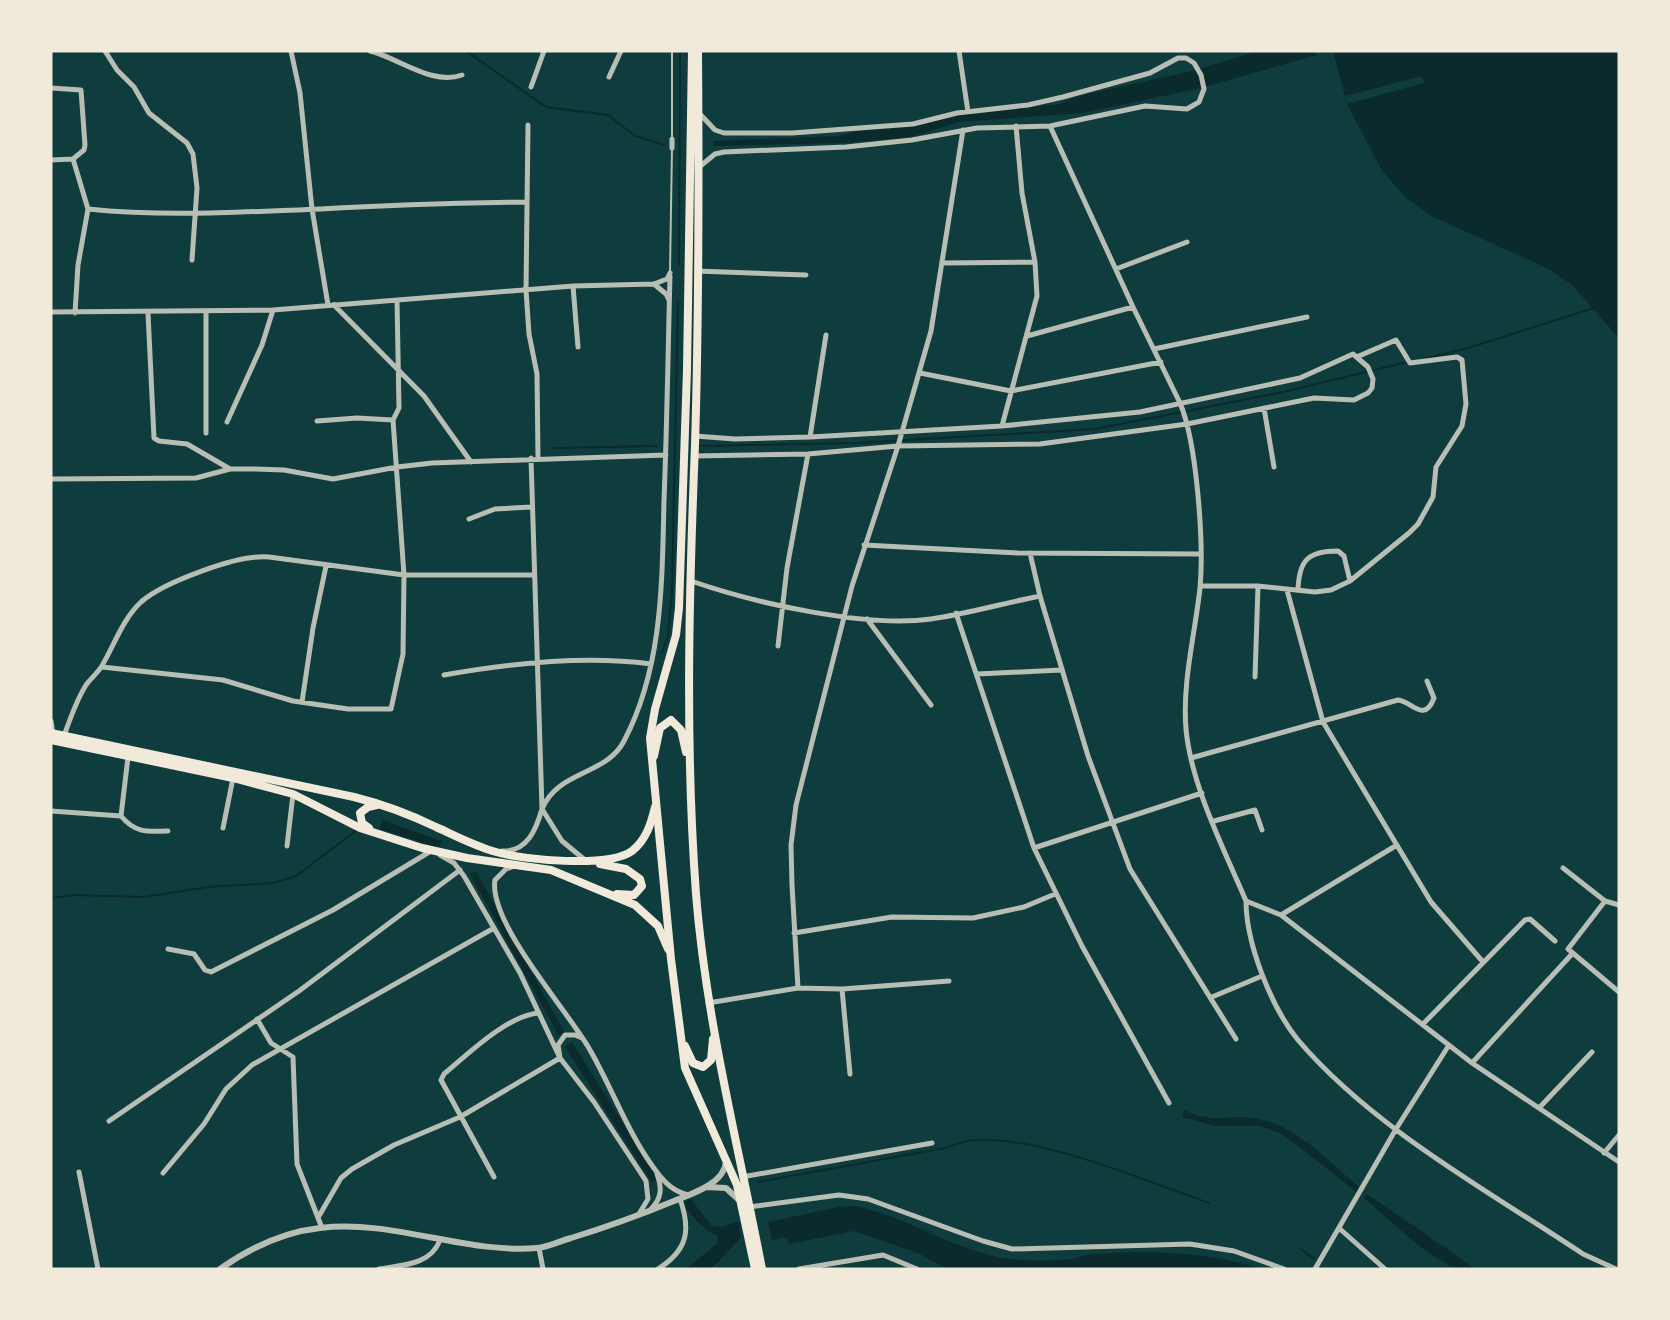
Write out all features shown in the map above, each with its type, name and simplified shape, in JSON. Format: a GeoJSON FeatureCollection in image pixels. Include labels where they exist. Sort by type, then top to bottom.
{"type":"FeatureCollection","features":[{"type":"Feature","properties":{"kind":"main road"},"geometry":{"type":"LineString","coordinates":[[692,51],[687,370],[680,608],[676,635],[652,722],[652,771],[679,1030],[689,1080],[726,1156],[741,1202],[748,1213]]}},
{"type":"Feature","properties":{"kind":"main road"},"geometry":{"type":"LineString","coordinates":[[698,51],[690,770],[696,894],[708,1003],[742,1177],[755,1269]]}},
{"type":"Feature","properties":{"kind":"main road"},"geometry":{"type":"LineString","coordinates":[[652,771],[660,728],[664,722],[671,720],[681,730],[690,770]]}},
{"type":"Feature","properties":{"kind":"main road"},"geometry":{"type":"LineString","coordinates":[[52,736],[64,736],[344,794],[396,809],[487,849],[513,855],[586,861],[633,872],[640,879],[642,886],[629,896],[590,885]]}},
{"type":"Feature","properties":{"kind":"main road"},"geometry":{"type":"LineString","coordinates":[[52,736],[128,757],[233,778],[293,794],[360,828],[422,848],[466,858],[551,870],[634,905],[651,918],[664,937],[671,960]]}},
{"type":"Feature","properties":{"kind":"main road"},"geometry":{"type":"LineString","coordinates":[[389,837],[366,826],[360,813],[373,806],[396,809]]}},
{"type":"Feature","properties":{"kind":"main road"},"geometry":{"type":"LineString","coordinates":[[586,861],[614,859],[632,850],[647,832],[655,807]]}},
{"type":"Feature","properties":{"kind":"main road"},"geometry":{"type":"LineString","coordinates":[[679,1030],[693,1063],[703,1067],[711,1060],[712,1023]]}},
{"type":"Feature","properties":{"kind":"main road"},"geometry":{"type":"LineString","coordinates":[[752,1239],[762,1269]]}},
{"type":"Feature","properties":{"kind":"street"},"geometry":{"type":"LineString","coordinates":[[105,51],[117,70],[134,87],[149,113],[187,143],[193,154],[197,188],[192,260]]}},
{"type":"Feature","properties":{"kind":"street"},"geometry":{"type":"LineString","coordinates":[[291,51],[300,93],[312,209],[331,305],[398,368],[445,423],[471,462]]}},
{"type":"Feature","properties":{"kind":"street"},"geometry":{"type":"LineString","coordinates":[[370,51],[438,77],[451,79],[462,75]]}},
{"type":"Feature","properties":{"kind":"street"},"geometry":{"type":"LineString","coordinates":[[531,87],[544,51]]}},
{"type":"Feature","properties":{"kind":"street"},"geometry":{"type":"LineString","coordinates":[[609,77],[621,51]]}},
{"type":"Feature","properties":{"kind":"street"},"geometry":{"type":"LineString","coordinates":[[959,51],[968,112]]}},
{"type":"Feature","properties":{"kind":"street"},"geometry":{"type":"LineString","coordinates":[[698,113],[715,130],[724,133],[792,133],[891,127],[968,112],[1028,105],[1120,83],[1150,73],[1178,58],[1186,58],[1194,63],[1204,89],[1199,102],[1187,109],[1145,106],[1050,126],[963,130],[912,140],[846,147],[724,152],[715,154],[698,168]]}},
{"type":"Feature","properties":{"kind":"street"},"geometry":{"type":"LineString","coordinates":[[51,88],[81,90],[85,146],[84,150],[73,159],[51,160]]}},
{"type":"Feature","properties":{"kind":"street"},"geometry":{"type":"LineString","coordinates":[[528,125],[526,290],[529,334],[538,382],[531,507],[542,810],[562,841],[586,861]]}},
{"type":"Feature","properties":{"kind":"street"},"geometry":{"type":"LineString","coordinates":[[1002,426],[1037,296],[1035,262],[1022,193],[1016,126]]}},
{"type":"Feature","properties":{"kind":"street"},"geometry":{"type":"LineString","coordinates":[[1050,126],[1181,405],[1186,422],[1196,487],[1200,554],[1200,586],[1186,702],[1186,726],[1191,758],[1203,793],[1246,900],[1250,939],[1262,976],[1298,1039],[1348,1088],[1396,1129],[1583,1254],[1616,1269]]}},
{"type":"Feature","properties":{"kind":"street"},"geometry":{"type":"LineString","coordinates":[[798,988],[791,845],[796,805],[864,545],[898,444],[931,331],[963,130]]}},
{"type":"Feature","properties":{"kind":"street"},"geometry":{"type":"LineString","coordinates":[[672,139],[672,148]]}},
{"type":"Feature","properties":{"kind":"street"},"geometry":{"type":"LineString","coordinates":[[73,159],[88,209],[78,265],[75,313]]}},
{"type":"Feature","properties":{"kind":"street"},"geometry":{"type":"LineString","coordinates":[[88,209],[194,214],[526,202]]}},
{"type":"Feature","properties":{"kind":"street"},"geometry":{"type":"LineString","coordinates":[[1116,269],[1186,242]]}},
{"type":"Feature","properties":{"kind":"street"},"geometry":{"type":"LineString","coordinates":[[943,263],[1035,262]]}},
{"type":"Feature","properties":{"kind":"street"},"geometry":{"type":"LineString","coordinates":[[697,271],[806,275]]}},
{"type":"Feature","properties":{"kind":"street"},"geometry":{"type":"LineString","coordinates":[[51,312],[273,310],[573,286],[654,284],[667,279],[670,273]]}},
{"type":"Feature","properties":{"kind":"street"},"geometry":{"type":"LineString","coordinates":[[487,849],[506,851],[524,844],[536,829],[549,795],[559,785],[618,751],[642,696],[651,664],[660,605],[670,273]]}},
{"type":"Feature","properties":{"kind":"street"},"geometry":{"type":"LineString","coordinates":[[654,284],[666,294],[669,301]]}},
{"type":"Feature","properties":{"kind":"street"},"geometry":{"type":"LineString","coordinates":[[573,286],[578,347]]}},
{"type":"Feature","properties":{"kind":"street"},"geometry":{"type":"LineString","coordinates":[[102,667],[223,680],[302,702],[362,710],[391,709],[403,654],[404,575],[393,420],[399,408],[397,300]]}},
{"type":"Feature","properties":{"kind":"street"},"geometry":{"type":"LineString","coordinates":[[1027,336],[1133,307]]}},
{"type":"Feature","properties":{"kind":"street"},"geometry":{"type":"LineString","coordinates":[[227,422],[262,345],[273,310]]}},
{"type":"Feature","properties":{"kind":"street"},"geometry":{"type":"LineString","coordinates":[[206,311],[206,433]]}},
{"type":"Feature","properties":{"kind":"street"},"geometry":{"type":"LineString","coordinates":[[148,312],[154,438],[159,441],[187,444],[230,469]]}},
{"type":"Feature","properties":{"kind":"street"},"geometry":{"type":"LineString","coordinates":[[1154,349],[1307,317]]}},
{"type":"Feature","properties":{"kind":"street"},"geometry":{"type":"LineString","coordinates":[[810,436],[826,335]]}},
{"type":"Feature","properties":{"kind":"street"},"geometry":{"type":"LineString","coordinates":[[695,436],[735,439],[1002,426],[1140,412],[1300,378],[1347,355],[1359,356],[1396,340],[1408,360],[1413,363],[1461,358],[1466,404],[1462,426],[1436,467],[1433,497],[1418,524],[1350,581],[1331,590],[1315,592],[1258,586],[1200,586]]}},
{"type":"Feature","properties":{"kind":"street"},"geometry":{"type":"LineString","coordinates":[[694,456],[808,454],[898,444],[1040,444],[1186,422],[1314,398],[1354,400],[1368,393],[1372,388],[1373,379],[1368,367],[1359,356]]}},
{"type":"Feature","properties":{"kind":"street"},"geometry":{"type":"LineString","coordinates":[[920,373],[1011,391],[1161,362]]}},
{"type":"Feature","properties":{"kind":"street"},"geometry":{"type":"LineString","coordinates":[[1264,408],[1274,467]]}},
{"type":"Feature","properties":{"kind":"street"},"geometry":{"type":"LineString","coordinates":[[317,421],[357,418],[393,420]]}},
{"type":"Feature","properties":{"kind":"street"},"geometry":{"type":"LineString","coordinates":[[778,646],[808,454]]}},
{"type":"Feature","properties":{"kind":"street"},"geometry":{"type":"LineString","coordinates":[[51,479],[196,478],[230,469],[285,470],[333,479],[397,467],[535,458],[666,455]]}},
{"type":"Feature","properties":{"kind":"street"},"geometry":{"type":"LineString","coordinates":[[469,519],[495,509],[531,507]]}},
{"type":"Feature","properties":{"kind":"street"},"geometry":{"type":"LineString","coordinates":[[864,545],[1030,553],[1200,554]]}},
{"type":"Feature","properties":{"kind":"street"},"geometry":{"type":"LineString","coordinates":[[1298,591],[1303,563],[1312,555],[1324,551],[1338,551],[1344,556],[1350,581]]}},
{"type":"Feature","properties":{"kind":"street"},"geometry":{"type":"LineString","coordinates":[[1030,553],[1061,670],[1088,756],[1130,868],[1236,1039]]}},
{"type":"Feature","properties":{"kind":"street"},"geometry":{"type":"LineString","coordinates":[[64,736],[86,685],[102,667],[121,629],[142,601],[200,573],[255,556],[404,575],[534,575]]}},
{"type":"Feature","properties":{"kind":"street"},"geometry":{"type":"LineString","coordinates":[[302,702],[313,628],[326,566]]}},
{"type":"Feature","properties":{"kind":"street"},"geometry":{"type":"LineString","coordinates":[[691,581],[742,598],[867,619],[930,619],[1040,596]]}},
{"type":"Feature","properties":{"kind":"street"},"geometry":{"type":"LineString","coordinates":[[1255,677],[1258,586]]}},
{"type":"Feature","properties":{"kind":"street"},"geometry":{"type":"LineString","coordinates":[[1287,590],[1323,722],[1442,918],[1483,962]]}},
{"type":"Feature","properties":{"kind":"street"},"geometry":{"type":"LineString","coordinates":[[956,613],[1034,848],[1055,894],[1170,1103]]}},
{"type":"Feature","properties":{"kind":"street"},"geometry":{"type":"LineString","coordinates":[[867,619],[931,705]]}},
{"type":"Feature","properties":{"kind":"street"},"geometry":{"type":"LineString","coordinates":[[444,675],[536,663],[604,660],[651,664]]}},
{"type":"Feature","properties":{"kind":"street"},"geometry":{"type":"LineString","coordinates":[[977,674],[1061,670]]}},
{"type":"Feature","properties":{"kind":"street"},"geometry":{"type":"LineString","coordinates":[[1191,758],[1398,700],[1402,700],[1416,710],[1424,710],[1431,705],[1434,698],[1427,681]]}},
{"type":"Feature","properties":{"kind":"street"},"geometry":{"type":"LineString","coordinates":[[51,721],[52,736]]}},
{"type":"Feature","properties":{"kind":"street"},"geometry":{"type":"LineString","coordinates":[[121,816],[128,757]]}},
{"type":"Feature","properties":{"kind":"street"},"geometry":{"type":"LineString","coordinates":[[223,828],[233,778]]}},
{"type":"Feature","properties":{"kind":"street"},"geometry":{"type":"LineString","coordinates":[[1034,848],[1112,820],[1203,793]]}},
{"type":"Feature","properties":{"kind":"street"},"geometry":{"type":"LineString","coordinates":[[287,846],[293,794]]}},
{"type":"Feature","properties":{"kind":"street"},"geometry":{"type":"LineString","coordinates":[[1214,821],[1255,810],[1262,830]]}},
{"type":"Feature","properties":{"kind":"street"},"geometry":{"type":"LineString","coordinates":[[51,811],[121,816],[128,824],[144,832],[168,831]]}},
{"type":"Feature","properties":{"kind":"street"},"geometry":{"type":"LineString","coordinates":[[1281,915],[1397,844]]}},
{"type":"Feature","properties":{"kind":"street"},"geometry":{"type":"LineString","coordinates":[[422,848],[445,857],[460,870],[539,1012],[560,1058],[599,1110],[646,1181],[649,1192],[645,1207],[629,1220]]}},
{"type":"Feature","properties":{"kind":"street"},"geometry":{"type":"LineString","coordinates":[[168,949],[194,954],[206,970],[211,972],[333,910],[431,851]]}},
{"type":"Feature","properties":{"kind":"street"},"geometry":{"type":"LineString","coordinates":[[525,866],[511,866],[497,876],[494,886],[495,898],[505,921],[584,1040],[622,1114],[655,1170],[673,1190],[688,1195]]}},
{"type":"Feature","properties":{"kind":"street"},"geometry":{"type":"LineString","coordinates":[[1563,868],[1605,901],[1619,905]]}},
{"type":"Feature","properties":{"kind":"street"},"geometry":{"type":"LineString","coordinates":[[109,1121],[313,981],[460,870]]}},
{"type":"Feature","properties":{"kind":"street"},"geometry":{"type":"LineString","coordinates":[[794,933],[892,917],[973,918],[1024,907],[1055,894]]}},
{"type":"Feature","properties":{"kind":"street"},"geometry":{"type":"LineString","coordinates":[[1246,900],[1281,915],[1473,1063],[1619,1162]]}},
{"type":"Feature","properties":{"kind":"street"},"geometry":{"type":"LineString","coordinates":[[1605,901],[1568,946],[1572,954],[1619,992]]}},
{"type":"Feature","properties":{"kind":"street"},"geometry":{"type":"LineString","coordinates":[[1422,1024],[1528,919],[1555,941]]}},
{"type":"Feature","properties":{"kind":"street"},"geometry":{"type":"LineString","coordinates":[[163,1173],[204,1124],[226,1089],[239,1075],[264,1057],[284,1048],[494,928]]}},
{"type":"Feature","properties":{"kind":"street"},"geometry":{"type":"LineString","coordinates":[[1473,1063],[1572,954]]}},
{"type":"Feature","properties":{"kind":"street"},"geometry":{"type":"LineString","coordinates":[[1212,997],[1262,976]]}},
{"type":"Feature","properties":{"kind":"street"},"geometry":{"type":"LineString","coordinates":[[708,1003],[798,988],[842,989],[949,981]]}},
{"type":"Feature","properties":{"kind":"street"},"geometry":{"type":"LineString","coordinates":[[842,989],[850,1074]]}},
{"type":"Feature","properties":{"kind":"street"},"geometry":{"type":"LineString","coordinates":[[494,1178],[441,1083],[444,1074],[508,1025],[539,1012]]}},
{"type":"Feature","properties":{"kind":"street"},"geometry":{"type":"LineString","coordinates":[[257,1019],[272,1043],[291,1053],[294,1061],[299,1171],[322,1228]]}},
{"type":"Feature","properties":{"kind":"street"},"geometry":{"type":"LineString","coordinates":[[560,1058],[558,1045],[562,1038],[575,1035],[584,1040]]}},
{"type":"Feature","properties":{"kind":"street"},"geometry":{"type":"LineString","coordinates":[[1315,1269],[1396,1129],[1449,1045]]}},
{"type":"Feature","properties":{"kind":"street"},"geometry":{"type":"LineString","coordinates":[[1539,1108],[1592,1052]]}},
{"type":"Feature","properties":{"kind":"street"},"geometry":{"type":"LineString","coordinates":[[319,1216],[341,1178],[352,1169],[394,1145],[460,1117],[560,1058]]}},
{"type":"Feature","properties":{"kind":"street"},"geometry":{"type":"LineString","coordinates":[[1604,1153],[1619,1135]]}},
{"type":"Feature","properties":{"kind":"street"},"geometry":{"type":"LineString","coordinates":[[742,1177],[932,1143]]}},
{"type":"Feature","properties":{"kind":"street"},"geometry":{"type":"LineString","coordinates":[[220,1269],[271,1241],[322,1228],[381,1230],[440,1240],[539,1248],[629,1220],[688,1195],[721,1175],[726,1166],[726,1156]]}},
{"type":"Feature","properties":{"kind":"street"},"geometry":{"type":"LineString","coordinates":[[647,1212],[653,1207],[660,1194],[655,1170]]}},
{"type":"Feature","properties":{"kind":"street"},"geometry":{"type":"LineString","coordinates":[[79,1172],[98,1269]]}},
{"type":"Feature","properties":{"kind":"street"},"geometry":{"type":"LineString","coordinates":[[702,1188],[726,1188],[741,1202]]}},
{"type":"Feature","properties":{"kind":"street"},"geometry":{"type":"LineString","coordinates":[[748,1213],[839,1195],[868,1198],[983,1241],[1012,1248],[1190,1244],[1234,1251],[1284,1269]]}},
{"type":"Feature","properties":{"kind":"street"},"geometry":{"type":"LineString","coordinates":[[658,1269],[668,1266],[688,1229],[680,1198]]}},
{"type":"Feature","properties":{"kind":"street"},"geometry":{"type":"LineString","coordinates":[[1340,1229],[1385,1269]]}},
{"type":"Feature","properties":{"kind":"street"},"geometry":{"type":"LineString","coordinates":[[379,1269],[429,1259],[440,1240]]}},
{"type":"Feature","properties":{"kind":"street"},"geometry":{"type":"LineString","coordinates":[[539,1248],[543,1269]]}},
{"type":"Feature","properties":{"kind":"street"},"geometry":{"type":"LineString","coordinates":[[799,1269],[883,1255],[917,1269]]}},
{"type":"Feature","properties":{"kind":"lane"},"geometry":{"type":"LineString","coordinates":[[672,51],[672,139]]}},
{"type":"Feature","properties":{"kind":"lane"},"geometry":{"type":"LineString","coordinates":[[670,273],[672,148]]}},
{"type":"Feature","properties":{"kind":"water"},"geometry":{"type":"Polygon","coordinates":[[[1258,51],[1314,51],[1317,55],[1197,89],[1082,113],[959,122],[915,136],[894,139],[839,143],[713,146],[713,141],[838,136],[863,130],[919,124],[956,114],[1060,104],[1078,96],[1192,71],[1258,51]]]}},
{"type":"Feature","properties":{"kind":"water"},"geometry":{"type":"Polygon","coordinates":[[[1333,51],[1619,51],[1619,338],[1572,285],[1549,269],[1429,215],[1405,197],[1381,169],[1347,104],[1333,51]]]}},
{"type":"Feature","properties":{"kind":"water"},"geometry":{"type":"Polygon","coordinates":[[[382,820],[442,841],[439,848],[380,829],[382,820]]]}},
{"type":"Feature","properties":{"kind":"water"},"geometry":{"type":"Polygon","coordinates":[[[476,871],[565,1033],[559,1036],[470,874],[476,871]]]}},
{"type":"Feature","properties":{"kind":"water"},"geometry":{"type":"Polygon","coordinates":[[[572,1042],[658,1179],[652,1183],[565,1047],[572,1042]]]}},
{"type":"Feature","properties":{"kind":"water"},"geometry":{"type":"Polygon","coordinates":[[[1184,1110],[1202,1117],[1252,1118],[1282,1127],[1323,1155],[1360,1188],[1357,1192],[1282,1134],[1260,1126],[1215,1126],[1182,1117],[1184,1110]]]}},
{"type":"Feature","properties":{"kind":"water"},"geometry":{"type":"Polygon","coordinates":[[[1367,1194],[1475,1269],[1454,1269],[1420,1247],[1364,1198],[1367,1194]]]}},
{"type":"Feature","properties":{"kind":"water"},"geometry":{"type":"Polygon","coordinates":[[[691,1199],[712,1226],[721,1227],[739,1221],[741,1238],[711,1269],[685,1269],[717,1244],[718,1236],[702,1227],[682,1203],[691,1199]]]}},
{"type":"Feature","properties":{"kind":"water"},"geometry":{"type":"Polygon","coordinates":[[[855,1206],[894,1218],[972,1250],[1011,1259],[1056,1260],[1094,1254],[1139,1252],[1201,1256],[1261,1269],[947,1269],[920,1254],[854,1231],[789,1244],[787,1237],[772,1240],[768,1222],[838,1207],[855,1206]]]}},
{"type":"Feature","properties":{"kind":"pier"},"geometry":{"type":"Polygon","coordinates":[[[1422,76],[1424,83],[1347,104],[1345,96],[1422,76]]]}},
{"type":"Feature","properties":{"kind":"waterway"},"geometry":{"type":"LineString","coordinates":[[466,51],[546,107],[608,115],[635,136],[665,145]]}},
{"type":"Feature","properties":{"kind":"waterway"},"geometry":{"type":"LineString","coordinates":[[679,264],[680,51]]}},
{"type":"Feature","properties":{"kind":"waterway"},"geometry":{"type":"LineString","coordinates":[[662,653],[668,636],[672,591],[678,302]]}},
{"type":"Feature","properties":{"kind":"waterway"},"geometry":{"type":"LineString","coordinates":[[1423,359],[1468,348],[1594,308]]}},
{"type":"Feature","properties":{"kind":"waterway"},"geometry":{"type":"LineString","coordinates":[[699,446],[857,443],[1095,429],[1283,392],[1408,362]]}},
{"type":"Feature","properties":{"kind":"waterway"},"geometry":{"type":"LineString","coordinates":[[554,448],[657,446]]}},
{"type":"Feature","properties":{"kind":"waterway"},"geometry":{"type":"LineString","coordinates":[[51,898],[73,895],[144,897],[208,887],[273,883],[296,876],[357,830]]}},
{"type":"Feature","properties":{"kind":"waterway"},"geometry":{"type":"LineString","coordinates":[[758,1182],[945,1148],[968,1141],[1002,1141],[1062,1152],[1209,1203]]}},
{"type":"Feature","properties":{"kind":"waterway"},"geometry":{"type":"LineString","coordinates":[[1301,1249],[1314,1259]]}}]}
